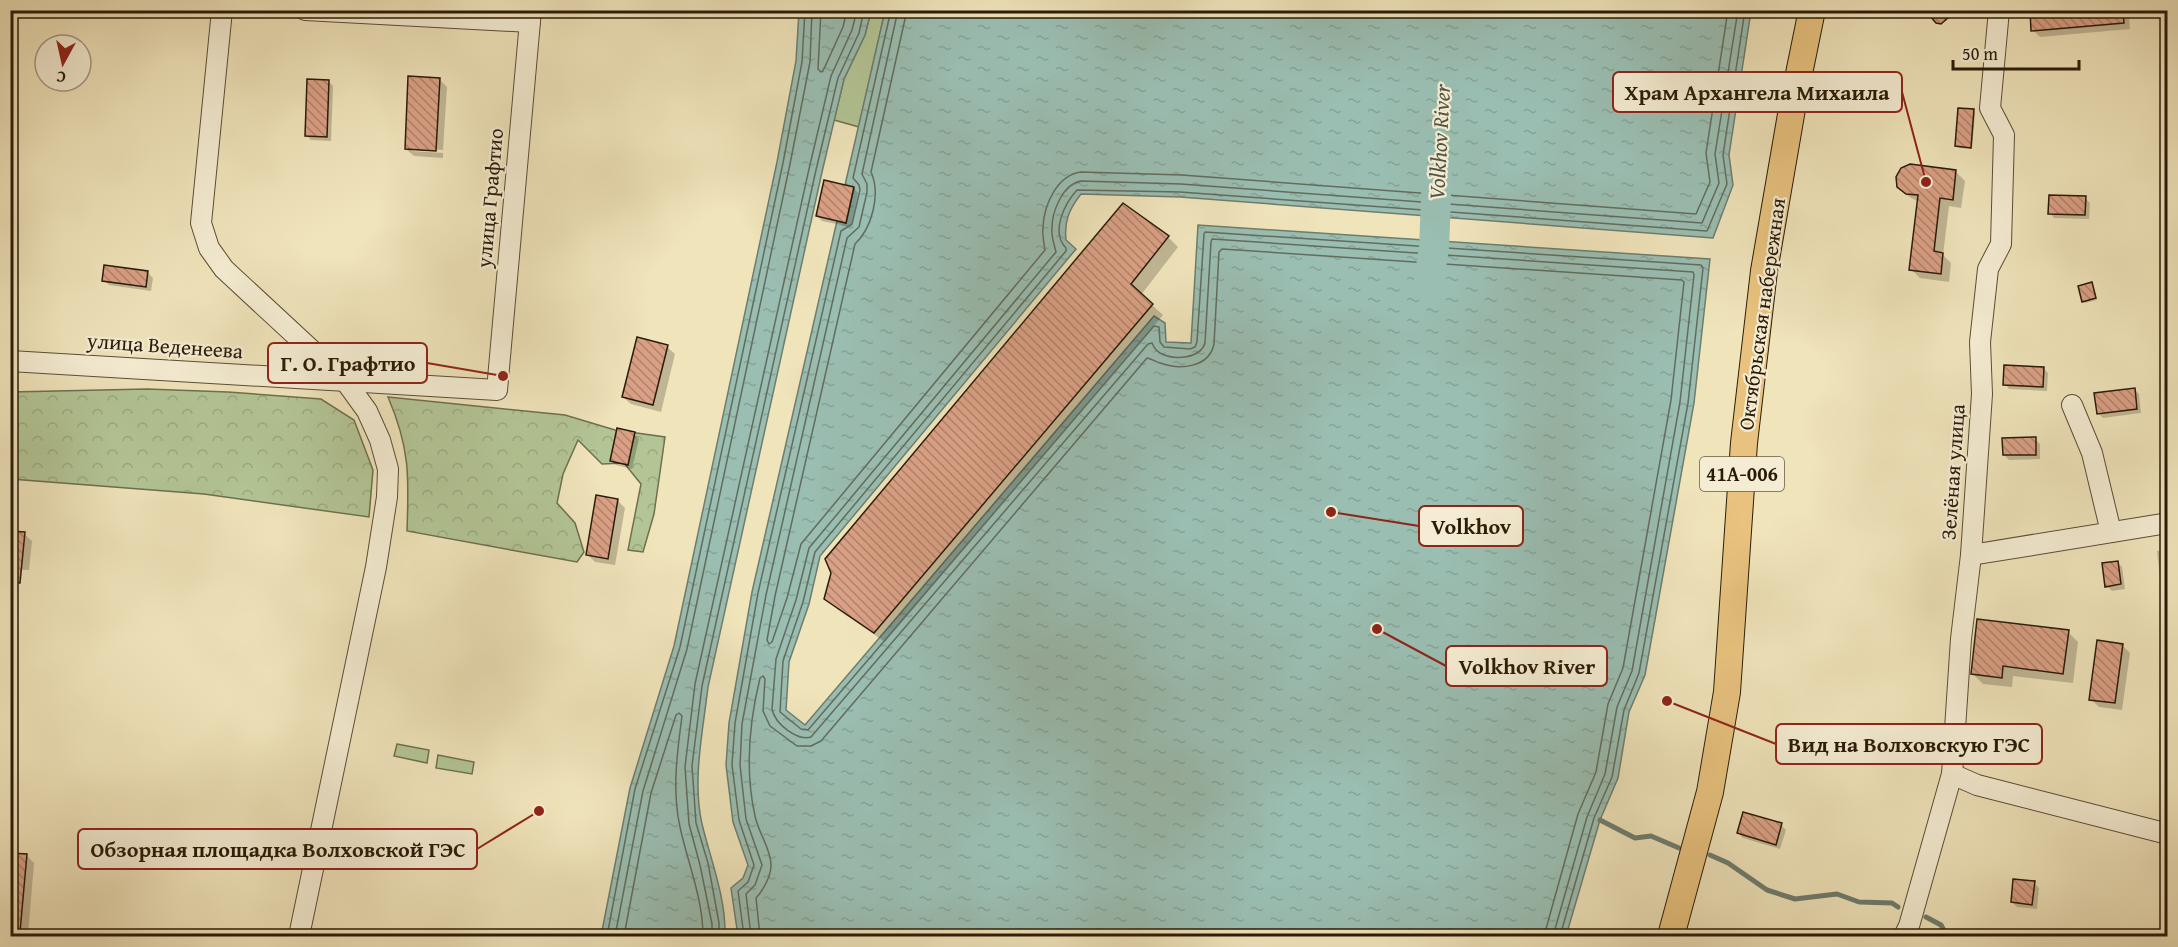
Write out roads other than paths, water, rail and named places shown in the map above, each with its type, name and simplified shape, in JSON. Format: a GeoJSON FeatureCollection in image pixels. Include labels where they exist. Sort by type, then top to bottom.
{"type":"FeatureCollection","features":[{"type":"Feature","properties":{"kind":"main road","name":"Октябрьская набережная"},"geometry":{"type":"LineString","coordinates":[[1671,936],[1710,792],[1726,692],[1744,443],[1764,271],[1812,10]]}},
{"type":"Feature","properties":{"kind":"street"},"geometry":{"type":"LineString","coordinates":[[222,10],[201,223],[209,248],[224,269],[346,382],[367,411],[380,440],[388,469],[387,497],[376,567],[299,936]]}},
{"type":"Feature","properties":{"kind":"street"},"geometry":{"type":"LineString","coordinates":[[305,10],[531,16]]}},
{"type":"Feature","properties":{"kind":"street","name":"Зелёная улица"},"geometry":{"type":"LineString","coordinates":[[1904,936],[1909,926],[1952,774],[1982,394],[1980,342],[1988,269],[2001,244],[2004,135],[1990,108],[1999,10]]}},
{"type":"Feature","properties":{"kind":"street","name":"улица Графтио"},"geometry":{"type":"LineString","coordinates":[[497,390],[531,16]]}},
{"type":"Feature","properties":{"kind":"street","name":"улица Веденеева"},"geometry":{"type":"LineString","coordinates":[[10,361],[497,390]]}},
{"type":"Feature","properties":{"kind":"street"},"geometry":{"type":"LineString","coordinates":[[2072,405],[2092,453],[2111,532]]}},
{"type":"Feature","properties":{"kind":"street"},"geometry":{"type":"LineString","coordinates":[[1971,555],[2168,523]]}},
{"type":"Feature","properties":{"kind":"street"},"geometry":{"type":"LineString","coordinates":[[1952,774],[1977,785],[2168,834]]}},
{"type":"Feature","properties":{"kind":"water"},"geometry":{"type":"Polygon","coordinates":[[[799,11],[871,11],[865,35],[844,79],[708,687],[699,756],[699,807],[721,894],[725,936],[601,936],[630,788],[674,646],[777,162],[796,61],[799,11]]]}},
{"type":"Feature","properties":{"kind":"water"},"geometry":{"type":"Polygon","coordinates":[[[885,11],[1751,11],[1729,155],[1733,185],[1713,238],[1180,197],[1081,194],[1070,210],[1066,227],[1066,240],[1076,249],[820,556],[809,604],[789,662],[786,710],[805,725],[1154,316],[1165,323],[1166,342],[1191,343],[1198,225],[1710,259],[1694,403],[1645,675],[1629,712],[1618,778],[1600,820],[1566,936],[738,936],[731,888],[743,878],[748,865],[733,822],[726,765],[729,723],[752,592],[837,221],[846,223],[854,188],[845,185],[885,11]]]}},
{"type":"Feature","properties":{"kind":"waterway","name":"Volkhov River"},"geometry":{"type":"LineString","coordinates":[[1429,280],[1434,248],[1437,175]]}},
{"type":"Feature","properties":{"kind":"waterway"},"geometry":{"type":"LineString","coordinates":[[1600,820],[1635,838],[1651,836],[1679,848]]}},
{"type":"Feature","properties":{"kind":"waterway"},"geometry":{"type":"LineString","coordinates":[[1710,855],[1728,863],[1767,890],[1795,899],[1837,894],[1859,902],[1892,903],[1898,907]]}},
{"type":"Feature","properties":{"kind":"waterway"},"geometry":{"type":"LineString","coordinates":[[1926,917],[1941,925],[1947,936],[1951,936]]}},
{"type":"Feature","properties":{"kind":"place","name":"Храм Архангела Михаила"},"geometry":{"type":"Point","coordinates":[1926,182]}},
{"type":"Feature","properties":{"kind":"place","name":"Г. О. Графтио"},"geometry":{"type":"Point","coordinates":[503,376]}},
{"type":"Feature","properties":{"kind":"place","name":"Volkhov"},"geometry":{"type":"Point","coordinates":[1331,512]}},
{"type":"Feature","properties":{"kind":"place","name":"Volkhov River"},"geometry":{"type":"Point","coordinates":[1377,629]}},
{"type":"Feature","properties":{"kind":"place","name":"Вид на Волховскую ГЭС"},"geometry":{"type":"Point","coordinates":[1667,701]}},
{"type":"Feature","properties":{"kind":"place","name":"Обзорная площадка Волховской ГЭС"},"geometry":{"type":"Point","coordinates":[539,811]}}]}
